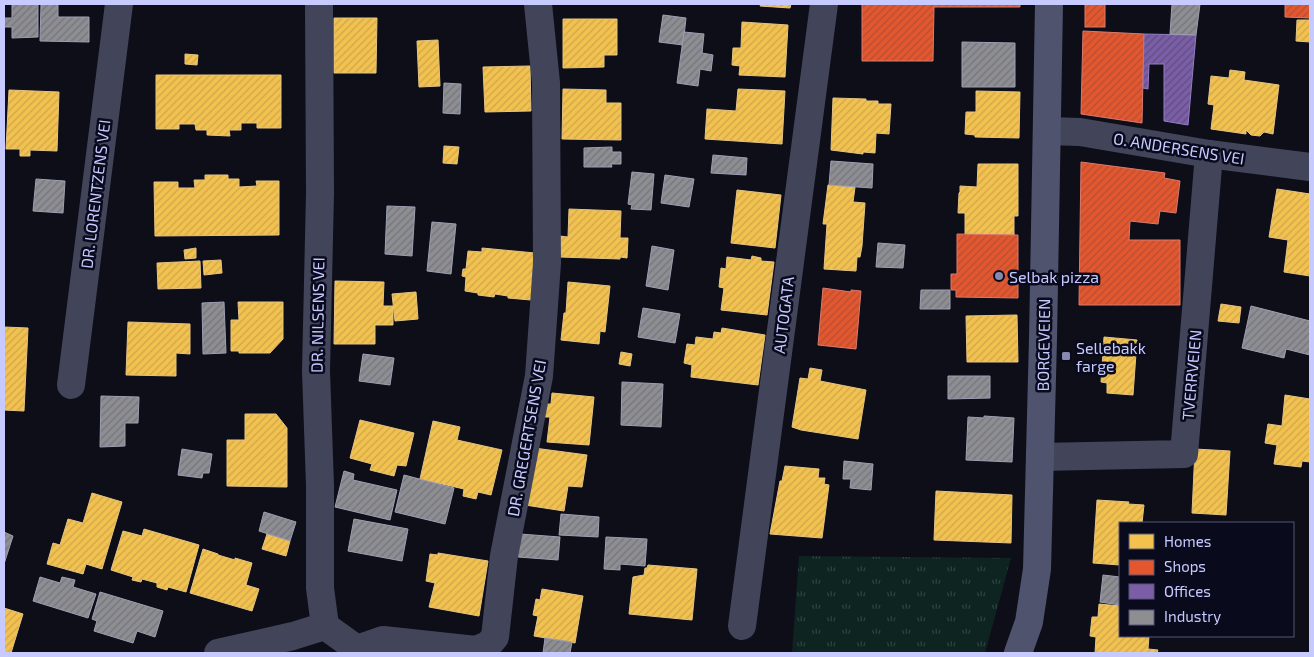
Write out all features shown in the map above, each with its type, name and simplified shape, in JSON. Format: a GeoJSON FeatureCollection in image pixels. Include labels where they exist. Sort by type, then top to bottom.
{"type":"FeatureCollection","features":[{"type":"Feature","properties":{"kind":"main road","name":"BORGEVEIEN"},"geometry":{"type":"LineString","coordinates":[[1018,653],[1029,622],[1037,569],[1048,131],[1049,4]]}},
{"type":"Feature","properties":{"kind":"street","name":"DR. LORENTZENS VEI"},"geometry":{"type":"LineString","coordinates":[[71,385],[119,4]]}},
{"type":"Feature","properties":{"kind":"street","name":"DR. NILSENS VEI"},"geometry":{"type":"LineString","coordinates":[[319,4],[320,193],[316,371],[320,486],[320,588],[325,626]]}},
{"type":"Feature","properties":{"kind":"street","name":"DR. GREGERTSENS VEI"},"geometry":{"type":"LineString","coordinates":[[358,651],[383,640],[476,650],[488,645],[495,637],[504,556],[539,376],[546,272],[546,83],[538,4]]}},
{"type":"Feature","properties":{"kind":"street","name":"AUTOGATA"},"geometry":{"type":"LineString","coordinates":[[742,626],[824,4]]}},
{"type":"Feature","properties":{"kind":"street","name":"O. ANDERSENS VEI"},"geometry":{"type":"LineString","coordinates":[[1048,131],[1080,132],[1210,154],[1310,167]]}},
{"type":"Feature","properties":{"kind":"street","name":"TVERRVEIEN"},"geometry":{"type":"LineString","coordinates":[[1040,457],[1184,454],[1210,154]]}},
{"type":"Feature","properties":{"kind":"street"},"geometry":{"type":"LineString","coordinates":[[218,653],[293,636],[325,626],[358,651]]}},
{"type":"Feature","properties":{"kind":"green space"},"geometry":{"type":"Polygon","coordinates":[[[799,556],[1011,558],[985,653],[792,653],[799,556]]]}},
{"type":"Feature","properties":{"kind":"building: Homes"},"geometry":{"type":"Polygon","coordinates":[[[761,4],[791,4],[790,8],[760,6],[761,4]]]}},
{"type":"Feature","properties":{"kind":"building: Homes"},"geometry":{"type":"Polygon","coordinates":[[[334,18],[377,18],[376,73],[334,73],[334,18]]]}},
{"type":"Feature","properties":{"kind":"building: Homes"},"geometry":{"type":"Polygon","coordinates":[[[563,19],[617,19],[617,55],[604,55],[604,67],[563,68],[563,19]]]}},
{"type":"Feature","properties":{"kind":"building: Homes"},"geometry":{"type":"Polygon","coordinates":[[[1297,20],[1310,20],[1310,42],[1296,41],[1297,20]]]}},
{"type":"Feature","properties":{"kind":"building: Homes"},"geometry":{"type":"Polygon","coordinates":[[[742,22],[788,25],[785,77],[739,75],[740,66],[732,65],[733,48],[741,48],[742,22]]]}},
{"type":"Feature","properties":{"kind":"building: Homes"},"geometry":{"type":"Polygon","coordinates":[[[438,40],[440,86],[419,87],[417,41],[438,40]]]}},
{"type":"Feature","properties":{"kind":"building: Homes"},"geometry":{"type":"Polygon","coordinates":[[[185,54],[198,55],[197,65],[185,64],[185,54]]]}},
{"type":"Feature","properties":{"kind":"building: Homes"},"geometry":{"type":"Polygon","coordinates":[[[530,66],[531,111],[485,112],[483,67],[530,66]]]}},
{"type":"Feature","properties":{"kind":"building: Homes"},"geometry":{"type":"Polygon","coordinates":[[[1230,70],[1245,72],[1244,80],[1279,85],[1273,134],[1264,132],[1260,136],[1251,135],[1246,130],[1246,134],[1211,129],[1214,105],[1208,104],[1211,76],[1229,78],[1230,70]]]}},
{"type":"Feature","properties":{"kind":"building: Homes"},"geometry":{"type":"Polygon","coordinates":[[[156,75],[281,75],[281,128],[257,128],[257,123],[241,123],[241,130],[229,130],[230,136],[207,135],[207,130],[196,130],[195,124],[179,124],[179,129],[156,129],[156,75]]]}},
{"type":"Feature","properties":{"kind":"building: Homes"},"geometry":{"type":"Polygon","coordinates":[[[563,89],[606,90],[606,103],[621,103],[621,140],[562,139],[563,89]]]}},
{"type":"Feature","properties":{"kind":"building: Homes"},"geometry":{"type":"Polygon","coordinates":[[[738,89],[785,91],[782,144],[705,139],[707,109],[736,111],[738,89]]]}},
{"type":"Feature","properties":{"kind":"building: Homes"},"geometry":{"type":"Polygon","coordinates":[[[9,90],[59,92],[57,151],[30,150],[30,156],[20,156],[20,149],[6,149],[9,90]]]}},
{"type":"Feature","properties":{"kind":"building: Homes"},"geometry":{"type":"Polygon","coordinates":[[[976,91],[1020,92],[1019,138],[975,137],[975,135],[965,134],[966,112],[976,112],[976,91]]]}},
{"type":"Feature","properties":{"kind":"building: Homes"},"geometry":{"type":"Polygon","coordinates":[[[833,98],[866,99],[866,101],[878,101],[878,104],[891,104],[889,134],[876,133],[875,153],[863,152],[863,154],[831,150],[833,98]]]}},
{"type":"Feature","properties":{"kind":"building: Homes"},"geometry":{"type":"Polygon","coordinates":[[[444,146],[459,147],[457,164],[443,163],[444,146]]]}},
{"type":"Feature","properties":{"kind":"building: Homes"},"geometry":{"type":"Polygon","coordinates":[[[978,164],[1018,164],[1018,216],[1014,216],[1014,235],[965,234],[965,213],[958,213],[960,186],[977,187],[978,164]]]}},
{"type":"Feature","properties":{"kind":"building: Homes"},"geometry":{"type":"Polygon","coordinates":[[[205,175],[228,175],[228,179],[239,179],[239,187],[257,186],[256,181],[279,181],[279,235],[155,236],[154,182],[178,182],[178,188],[195,188],[194,180],[205,180],[205,175]]]}},
{"type":"Feature","properties":{"kind":"building: Homes"},"geometry":{"type":"Polygon","coordinates":[[[828,185],[855,187],[853,202],[865,203],[862,246],[860,257],[857,257],[856,271],[824,269],[827,224],[823,224],[828,185]]]}},
{"type":"Feature","properties":{"kind":"building: Homes"},"geometry":{"type":"Polygon","coordinates":[[[1277,189],[1310,194],[1310,276],[1284,272],[1288,240],[1269,237],[1277,189]]]}},
{"type":"Feature","properties":{"kind":"building: Homes"},"geometry":{"type":"Polygon","coordinates":[[[737,190],[781,195],[775,248],[731,243],[737,190]]]}},
{"type":"Feature","properties":{"kind":"building: Homes"},"geometry":{"type":"Polygon","coordinates":[[[569,209],[621,211],[620,238],[628,238],[627,258],[560,257],[560,236],[568,237],[569,209]]]}},
{"type":"Feature","properties":{"kind":"building: Homes"},"geometry":{"type":"Polygon","coordinates":[[[196,248],[196,258],[185,259],[184,250],[196,248]]]}},
{"type":"Feature","properties":{"kind":"building: Homes"},"geometry":{"type":"Polygon","coordinates":[[[482,248],[535,253],[531,300],[508,298],[508,296],[495,294],[494,297],[478,295],[478,293],[465,291],[466,277],[462,276],[463,269],[466,269],[468,251],[482,252],[482,248]]]}},
{"type":"Feature","properties":{"kind":"building: Homes"},"geometry":{"type":"Polygon","coordinates":[[[752,256],[761,258],[761,261],[774,262],[767,315],[721,310],[724,288],[719,287],[721,268],[726,269],[727,257],[751,260],[752,256]]]}},
{"type":"Feature","properties":{"kind":"building: Homes"},"geometry":{"type":"Polygon","coordinates":[[[221,260],[222,273],[204,275],[203,261],[221,260]]]}},
{"type":"Feature","properties":{"kind":"building: Homes"},"geometry":{"type":"Polygon","coordinates":[[[200,261],[201,288],[158,289],[157,263],[200,261]]]}},
{"type":"Feature","properties":{"kind":"building: Homes"},"geometry":{"type":"Polygon","coordinates":[[[335,281],[384,282],[383,306],[393,306],[393,325],[375,325],[375,344],[334,344],[335,281]]]}},
{"type":"Feature","properties":{"kind":"building: Homes"},"geometry":{"type":"Polygon","coordinates":[[[568,282],[610,286],[605,332],[600,331],[599,344],[561,340],[564,313],[566,313],[568,282]]]}},
{"type":"Feature","properties":{"kind":"building: Homes"},"geometry":{"type":"Polygon","coordinates":[[[416,292],[418,319],[395,321],[392,294],[416,292]]]}},
{"type":"Feature","properties":{"kind":"building: Homes"},"geometry":{"type":"Polygon","coordinates":[[[238,302],[283,302],[283,339],[270,353],[239,353],[239,351],[231,351],[231,320],[239,320],[238,302]]]}},
{"type":"Feature","properties":{"kind":"building: Homes"},"geometry":{"type":"Polygon","coordinates":[[[1221,304],[1241,307],[1239,323],[1218,321],[1221,304]]]}},
{"type":"Feature","properties":{"kind":"building: Homes"},"geometry":{"type":"Polygon","coordinates":[[[1017,315],[1018,362],[967,362],[966,316],[1017,315]]]}},
{"type":"Feature","properties":{"kind":"building: Homes"},"geometry":{"type":"Polygon","coordinates":[[[128,322],[190,324],[190,354],[176,353],[176,376],[126,375],[128,322]]]}},
{"type":"Feature","properties":{"kind":"building: Homes"},"geometry":{"type":"Polygon","coordinates":[[[4,327],[28,328],[24,411],[4,410],[4,327]]]}},
{"type":"Feature","properties":{"kind":"building: Homes"},"geometry":{"type":"Polygon","coordinates":[[[722,328],[765,335],[758,385],[691,377],[692,365],[684,363],[687,344],[695,345],[696,337],[713,339],[714,332],[721,333],[722,328]]]}},
{"type":"Feature","properties":{"kind":"building: Homes"},"geometry":{"type":"Polygon","coordinates":[[[1104,337],[1137,340],[1133,395],[1107,393],[1107,383],[1101,382],[1104,337]]]}},
{"type":"Feature","properties":{"kind":"building: Homes"},"geometry":{"type":"Polygon","coordinates":[[[621,352],[632,354],[630,366],[619,364],[621,352]]]}},
{"type":"Feature","properties":{"kind":"building: Homes"},"geometry":{"type":"Polygon","coordinates":[[[810,368],[822,370],[820,381],[866,390],[858,439],[792,427],[800,378],[808,379],[810,368]]]}},
{"type":"Feature","properties":{"kind":"building: Homes"},"geometry":{"type":"Polygon","coordinates":[[[552,393],[594,397],[589,445],[547,442],[550,417],[545,417],[546,404],[551,404],[552,393]]]}},
{"type":"Feature","properties":{"kind":"building: Homes"},"geometry":{"type":"Polygon","coordinates":[[[1285,395],[1310,399],[1310,462],[1302,461],[1301,467],[1274,464],[1277,445],[1265,443],[1268,424],[1282,426],[1285,395]]]}},
{"type":"Feature","properties":{"kind":"building: Homes"},"geometry":{"type":"Polygon","coordinates":[[[245,414],[276,414],[287,428],[287,487],[227,486],[227,440],[245,440],[245,414]]]}},
{"type":"Feature","properties":{"kind":"building: Homes"},"geometry":{"type":"Polygon","coordinates":[[[360,420],[414,433],[406,466],[397,465],[394,476],[370,470],[372,464],[350,458],[360,420]]]}},
{"type":"Feature","properties":{"kind":"building: Homes"},"geometry":{"type":"Polygon","coordinates":[[[433,421],[460,427],[457,440],[502,450],[491,495],[478,492],[476,499],[463,496],[464,489],[420,479],[433,421]]]}},
{"type":"Feature","properties":{"kind":"building: Homes"},"geometry":{"type":"Polygon","coordinates":[[[534,448],[587,455],[582,487],[568,486],[564,511],[525,505],[534,448]]]}},
{"type":"Feature","properties":{"kind":"building: Homes"},"geometry":{"type":"Polygon","coordinates":[[[1195,449],[1230,451],[1226,515],[1192,513],[1195,449]]]}},
{"type":"Feature","properties":{"kind":"building: Homes"},"geometry":{"type":"Polygon","coordinates":[[[785,466],[819,469],[818,478],[825,478],[824,484],[829,485],[822,538],[770,534],[780,481],[782,481],[785,466]]]}},
{"type":"Feature","properties":{"kind":"building: Homes"},"geometry":{"type":"Polygon","coordinates":[[[936,491],[1012,495],[1011,543],[934,540],[936,491]]]}},
{"type":"Feature","properties":{"kind":"building: Homes"},"geometry":{"type":"Polygon","coordinates":[[[92,493],[122,502],[102,569],[86,564],[83,574],[47,564],[53,543],[60,545],[68,519],[83,523],[92,493]]]}},
{"type":"Feature","properties":{"kind":"building: Homes"},"geometry":{"type":"Polygon","coordinates":[[[1097,500],[1144,505],[1142,522],[1119,522],[1119,565],[1093,563],[1097,500]]]}},
{"type":"Feature","properties":{"kind":"building: Homes"},"geometry":{"type":"Polygon","coordinates":[[[144,529],[199,545],[186,592],[168,587],[167,590],[157,587],[157,583],[142,579],[141,582],[132,580],[133,577],[111,570],[123,531],[142,536],[144,529]]]}},
{"type":"Feature","properties":{"kind":"building: Homes"},"geometry":{"type":"Polygon","coordinates":[[[267,534],[290,541],[286,556],[262,549],[267,534]]]}},
{"type":"Feature","properties":{"kind":"building: Homes"},"geometry":{"type":"Polygon","coordinates":[[[203,549],[235,560],[235,558],[252,563],[246,585],[259,589],[252,611],[190,593],[203,549]]]}},
{"type":"Feature","properties":{"kind":"building: Homes"},"geometry":{"type":"Polygon","coordinates":[[[438,553],[488,561],[479,616],[429,607],[435,583],[426,581],[430,554],[438,555],[438,553]]]}},
{"type":"Feature","properties":{"kind":"building: Homes"},"geometry":{"type":"Polygon","coordinates":[[[648,565],[697,569],[692,620],[629,614],[633,577],[644,575],[645,568],[648,565]]]}},
{"type":"Feature","properties":{"kind":"building: Homes"},"geometry":{"type":"Polygon","coordinates":[[[542,589],[583,596],[575,643],[534,636],[538,616],[533,615],[536,599],[540,600],[542,589]]]}},
{"type":"Feature","properties":{"kind":"building: Homes"},"geometry":{"type":"Polygon","coordinates":[[[1099,604],[1119,606],[1119,637],[1149,637],[1148,649],[1158,650],[1157,653],[1095,653],[1096,637],[1090,636],[1092,617],[1098,617],[1099,604]]]}},
{"type":"Feature","properties":{"kind":"building: Homes"},"geometry":{"type":"Polygon","coordinates":[[[4,608],[23,614],[11,653],[4,653],[4,608]]]}},
{"type":"Feature","properties":{"kind":"building: Shops"},"geometry":{"type":"Polygon","coordinates":[[[862,4],[1020,4],[1020,7],[934,7],[933,61],[862,61],[862,4]]]}},
{"type":"Feature","properties":{"kind":"building: Shops"},"geometry":{"type":"Polygon","coordinates":[[[1085,4],[1105,4],[1105,27],[1085,27],[1085,4]]]}},
{"type":"Feature","properties":{"kind":"building: Shops"},"geometry":{"type":"Polygon","coordinates":[[[1285,4],[1310,4],[1310,18],[1285,17],[1285,4]]]}},
{"type":"Feature","properties":{"kind":"building: Shops"},"geometry":{"type":"Polygon","coordinates":[[[1083,31],[1144,34],[1142,123],[1081,114],[1083,31]]]}},
{"type":"Feature","properties":{"kind":"building: Shops"},"geometry":{"type":"Polygon","coordinates":[[[1081,162],[1165,173],[1164,178],[1180,181],[1176,213],[1160,211],[1158,224],[1130,221],[1129,240],[1180,240],[1180,305],[1079,305],[1081,162]]]}},
{"type":"Feature","properties":{"kind":"building: Shops"},"geometry":{"type":"Polygon","coordinates":[[[957,234],[1018,235],[1018,298],[956,297],[956,290],[951,290],[951,274],[957,274],[957,234]]]}},
{"type":"Feature","properties":{"kind":"building: Shops"},"geometry":{"type":"Polygon","coordinates":[[[823,288],[851,292],[851,290],[861,291],[856,349],[818,345],[823,288]]]}},
{"type":"Feature","properties":{"kind":"building: Offices"},"geometry":{"type":"Polygon","coordinates":[[[1144,34],[1196,35],[1188,125],[1164,121],[1164,64],[1149,64],[1148,89],[1143,88],[1144,34]]]}},
{"type":"Feature","properties":{"kind":"building: Industry"},"geometry":{"type":"Polygon","coordinates":[[[12,4],[38,4],[38,37],[12,38],[12,27],[4,27],[4,18],[12,18],[12,4]]]}},
{"type":"Feature","properties":{"kind":"building: Industry"},"geometry":{"type":"Polygon","coordinates":[[[41,4],[58,4],[58,17],[89,17],[89,42],[40,41],[41,4]]]}},
{"type":"Feature","properties":{"kind":"building: Industry"},"geometry":{"type":"Polygon","coordinates":[[[1172,4],[1200,4],[1196,35],[1170,34],[1172,4]]]}},
{"type":"Feature","properties":{"kind":"building: Industry"},"geometry":{"type":"Polygon","coordinates":[[[663,15],[686,18],[683,45],[659,42],[663,15]]]}},
{"type":"Feature","properties":{"kind":"building: Industry"},"geometry":{"type":"Polygon","coordinates":[[[684,32],[704,34],[702,53],[713,55],[711,71],[700,69],[698,86],[677,83],[684,32]]]}},
{"type":"Feature","properties":{"kind":"building: Industry"},"geometry":{"type":"Polygon","coordinates":[[[962,42],[1015,43],[1015,87],[962,87],[962,42]]]}},
{"type":"Feature","properties":{"kind":"building: Industry"},"geometry":{"type":"Polygon","coordinates":[[[444,83],[461,84],[460,114],[443,113],[444,83]]]}},
{"type":"Feature","properties":{"kind":"building: Industry"},"geometry":{"type":"Polygon","coordinates":[[[612,147],[612,152],[621,152],[621,164],[611,164],[612,167],[584,167],[584,148],[612,147]]]}},
{"type":"Feature","properties":{"kind":"building: Industry"},"geometry":{"type":"Polygon","coordinates":[[[713,155],[747,158],[746,175],[711,173],[713,155]]]}},
{"type":"Feature","properties":{"kind":"building: Industry"},"geometry":{"type":"Polygon","coordinates":[[[831,161],[873,164],[872,188],[829,185],[831,161]]]}},
{"type":"Feature","properties":{"kind":"building: Industry"},"geometry":{"type":"Polygon","coordinates":[[[632,172],[654,174],[651,210],[631,209],[632,205],[628,204],[632,172]]]}},
{"type":"Feature","properties":{"kind":"building: Industry"},"geometry":{"type":"Polygon","coordinates":[[[665,175],[694,179],[689,207],[661,203],[665,175]]]}},
{"type":"Feature","properties":{"kind":"building: Industry"},"geometry":{"type":"Polygon","coordinates":[[[36,179],[65,181],[63,213],[33,211],[36,179]]]}},
{"type":"Feature","properties":{"kind":"building: Industry"},"geometry":{"type":"Polygon","coordinates":[[[387,206],[415,207],[412,256],[385,254],[387,206]]]}},
{"type":"Feature","properties":{"kind":"building: Industry"},"geometry":{"type":"Polygon","coordinates":[[[432,222],[456,224],[451,274],[427,271],[432,222]]]}},
{"type":"Feature","properties":{"kind":"building: Industry"},"geometry":{"type":"Polygon","coordinates":[[[878,243],[905,245],[903,268],[876,267],[878,243]]]}},
{"type":"Feature","properties":{"kind":"building: Industry"},"geometry":{"type":"Polygon","coordinates":[[[652,246],[674,250],[668,290],[646,286],[652,246]]]}},
{"type":"Feature","properties":{"kind":"building: Industry"},"geometry":{"type":"Polygon","coordinates":[[[921,290],[950,290],[950,309],[920,309],[921,290]]]}},
{"type":"Feature","properties":{"kind":"building: Industry"},"geometry":{"type":"Polygon","coordinates":[[[224,302],[226,353],[203,354],[202,303],[224,302]]]}},
{"type":"Feature","properties":{"kind":"building: Industry"},"geometry":{"type":"Polygon","coordinates":[[[1251,306],[1310,321],[1310,355],[1286,349],[1284,358],[1242,348],[1251,306]]]}},
{"type":"Feature","properties":{"kind":"building: Industry"},"geometry":{"type":"Polygon","coordinates":[[[643,308],[680,314],[675,343],[638,337],[643,308]]]}},
{"type":"Feature","properties":{"kind":"building: Industry"},"geometry":{"type":"Polygon","coordinates":[[[363,354],[394,358],[390,385],[359,381],[363,354]]]}},
{"type":"Feature","properties":{"kind":"building: Industry"},"geometry":{"type":"Polygon","coordinates":[[[948,376],[990,376],[990,398],[948,399],[948,376]]]}},
{"type":"Feature","properties":{"kind":"building: Industry"},"geometry":{"type":"Polygon","coordinates":[[[622,382],[663,384],[661,427],[621,425],[622,382]]]}},
{"type":"Feature","properties":{"kind":"building: Industry"},"geometry":{"type":"Polygon","coordinates":[[[101,396],[139,397],[138,423],[125,423],[125,446],[100,447],[101,396]]]}},
{"type":"Feature","properties":{"kind":"building: Industry"},"geometry":{"type":"Polygon","coordinates":[[[984,416],[1014,418],[1012,462],[966,460],[968,417],[984,418],[984,416]]]}},
{"type":"Feature","properties":{"kind":"building: Industry"},"geometry":{"type":"Polygon","coordinates":[[[182,449],[212,454],[209,473],[203,473],[202,478],[178,475],[182,449]]]}},
{"type":"Feature","properties":{"kind":"building: Industry"},"geometry":{"type":"Polygon","coordinates":[[[844,461],[873,464],[871,490],[850,488],[851,479],[843,479],[844,461]]]}},
{"type":"Feature","properties":{"kind":"building: Industry"},"geometry":{"type":"Polygon","coordinates":[[[344,471],[354,474],[353,480],[397,490],[390,520],[335,507],[344,471]]]}},
{"type":"Feature","properties":{"kind":"building: Industry"},"geometry":{"type":"Polygon","coordinates":[[[404,475],[454,488],[445,524],[395,512],[404,475]]]}},
{"type":"Feature","properties":{"kind":"building: Industry"},"geometry":{"type":"Polygon","coordinates":[[[264,512],[296,522],[290,541],[259,531],[264,512]]]}},
{"type":"Feature","properties":{"kind":"building: Industry"},"geometry":{"type":"Polygon","coordinates":[[[561,514],[599,517],[598,537],[559,535],[561,514]]]}},
{"type":"Feature","properties":{"kind":"building: Industry"},"geometry":{"type":"Polygon","coordinates":[[[354,519],[408,529],[402,561],[348,551],[354,519]]]}},
{"type":"Feature","properties":{"kind":"building: Industry"},"geometry":{"type":"Polygon","coordinates":[[[4,532],[13,536],[4,564],[4,532]]]}},
{"type":"Feature","properties":{"kind":"building: Industry"},"geometry":{"type":"Polygon","coordinates":[[[520,534],[560,537],[558,560],[518,557],[520,534]]]}},
{"type":"Feature","properties":{"kind":"building: Industry"},"geometry":{"type":"Polygon","coordinates":[[[606,537],[647,539],[645,566],[620,564],[620,570],[604,569],[606,537]]]}},
{"type":"Feature","properties":{"kind":"building: Industry"},"geometry":{"type":"Polygon","coordinates":[[[1103,575],[1119,577],[1119,605],[1100,602],[1103,575]]]}},
{"type":"Feature","properties":{"kind":"building: Industry"},"geometry":{"type":"Polygon","coordinates":[[[40,577],[60,583],[62,577],[75,580],[73,587],[96,594],[88,618],[33,601],[40,577]]]}},
{"type":"Feature","properties":{"kind":"building: Industry"},"geometry":{"type":"Polygon","coordinates":[[[100,592],[163,611],[155,637],[137,631],[133,643],[94,631],[97,621],[92,619],[100,592]]]}},
{"type":"Feature","properties":{"kind":"building: Industry"},"geometry":{"type":"Polygon","coordinates":[[[545,638],[572,642],[570,653],[543,653],[545,638]]]}},
{"type":"Feature","properties":{"kind":"place","name":"Selbak pizza"},"geometry":{"type":"Point","coordinates":[999,276]}},
{"type":"Feature","properties":{"kind":"place","name":"Sellebakk farge"},"geometry":{"type":"Point","coordinates":[1066,356]}}]}
